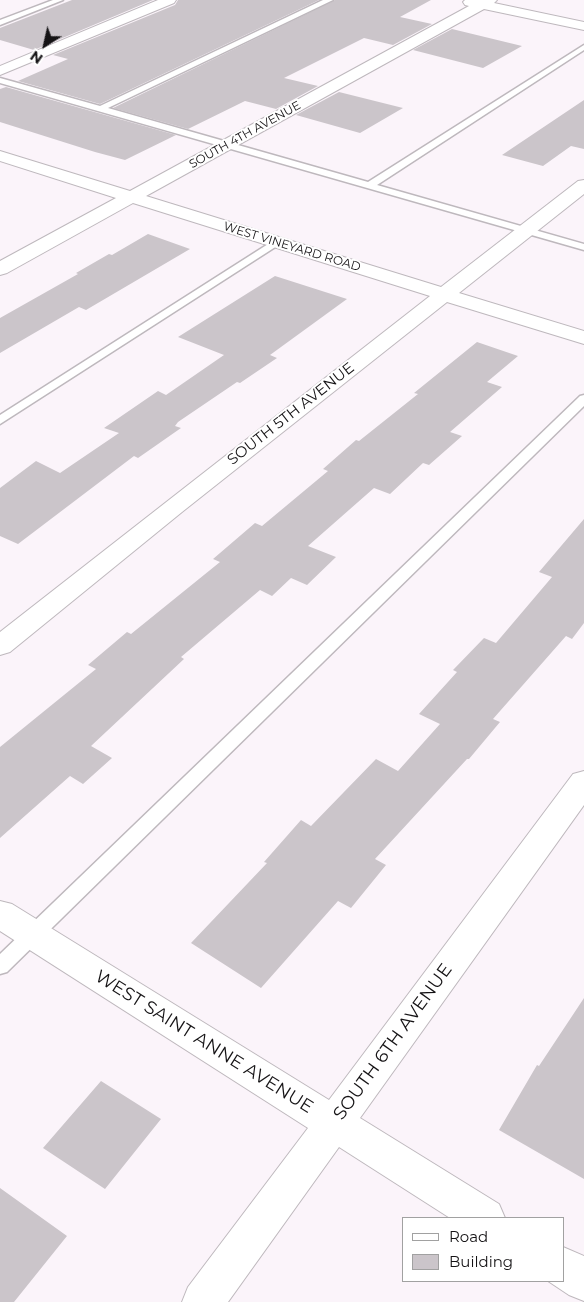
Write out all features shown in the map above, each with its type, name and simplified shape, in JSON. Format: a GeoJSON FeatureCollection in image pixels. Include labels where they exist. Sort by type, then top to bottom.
{"type":"FeatureCollection","features":[{"type":"Feature","properties":{"kind":"street"},"geometry":{"type":"LineString","coordinates":[[4,67],[169,0]]}},
{"type":"Feature","properties":{"kind":"street"},"geometry":{"type":"LineString","coordinates":[[461,0],[486,2],[584,26]]}},
{"type":"Feature","properties":{"kind":"street","name":"SOUTH 4TH AVENUE"},"geometry":{"type":"LineString","coordinates":[[0,269],[486,2]]}},
{"type":"Feature","properties":{"kind":"street","name":"WEST VINEYARD ROAD"},"geometry":{"type":"LineString","coordinates":[[0,156],[584,338]]}},
{"type":"Feature","properties":{"kind":"street","name":"SOUTH 5TH AVENUE"},"geometry":{"type":"LineString","coordinates":[[0,646],[584,185]]}},
{"type":"Feature","properties":{"kind":"street","name":"SOUTH 6TH AVENUE"},"geometry":{"type":"LineString","coordinates":[[203,1302],[584,782]]}},
{"type":"Feature","properties":{"kind":"street","name":"WEST SAINT ANNE AVENUE"},"geometry":{"type":"LineString","coordinates":[[0,914],[483,1217]]}},
{"type":"Feature","properties":{"kind":"street"},"geometry":{"type":"LineString","coordinates":[[564,1268],[584,1280]]}},
{"type":"Feature","properties":{"kind":"lane"},"geometry":{"type":"LineString","coordinates":[[0,23],[60,0]]}},
{"type":"Feature","properties":{"kind":"lane"},"geometry":{"type":"LineString","coordinates":[[100,109],[329,0]]}},
{"type":"Feature","properties":{"kind":"lane"},"geometry":{"type":"LineString","coordinates":[[370,185],[584,47]]}},
{"type":"Feature","properties":{"kind":"lane"},"geometry":{"type":"LineString","coordinates":[[0,80],[584,247]]}},
{"type":"Feature","properties":{"kind":"lane"},"geometry":{"type":"LineString","coordinates":[[0,420],[276,242]]}},
{"type":"Feature","properties":{"kind":"lane"},"geometry":{"type":"LineString","coordinates":[[0,966],[584,398]]}},
{"type":"Feature","properties":{"kind":"building"},"geometry":{"type":"Polygon","coordinates":[[[72,0],[153,0],[34,50],[0,40],[0,28],[72,0]]]}},
{"type":"Feature","properties":{"kind":"building"},"geometry":{"type":"Polygon","coordinates":[[[178,0],[319,0],[100,104],[18,81],[68,59],[53,55],[175,5],[178,0]]]}},
{"type":"Feature","properties":{"kind":"building"},"geometry":{"type":"Polygon","coordinates":[[[335,0],[431,0],[400,17],[432,24],[393,45],[364,38],[284,78],[318,86],[276,109],[245,101],[188,129],[113,108],[335,0]]]}},
{"type":"Feature","properties":{"kind":"building"},"geometry":{"type":"Polygon","coordinates":[[[452,29],[522,46],[483,68],[413,50],[452,29]]]}},
{"type":"Feature","properties":{"kind":"building"},"geometry":{"type":"Polygon","coordinates":[[[6,87],[176,135],[125,160],[95,152],[0,122],[0,89],[6,87]]]}},
{"type":"Feature","properties":{"kind":"building"},"geometry":{"type":"Polygon","coordinates":[[[339,92],[403,108],[360,133],[296,115],[339,92]]]}},
{"type":"Feature","properties":{"kind":"building"},"geometry":{"type":"Polygon","coordinates":[[[584,100],[584,149],[571,146],[543,166],[502,155],[584,100]]]}},
{"type":"Feature","properties":{"kind":"building"},"geometry":{"type":"Polygon","coordinates":[[[148,234],[190,249],[86,310],[79,307],[0,353],[0,318],[78,274],[76,273],[109,254],[112,255],[148,234]]]}},
{"type":"Feature","properties":{"kind":"building"},"geometry":{"type":"Polygon","coordinates":[[[275,276],[347,299],[270,355],[277,358],[240,383],[237,382],[178,422],[175,426],[181,428],[138,458],[134,456],[18,544],[0,536],[0,488],[36,461],[60,473],[119,433],[104,428],[158,391],[166,395],[224,355],[178,337],[275,276]]]}},
{"type":"Feature","properties":{"kind":"building"},"geometry":{"type":"Polygon","coordinates":[[[477,342],[518,356],[487,382],[502,387],[450,432],[462,436],[429,465],[423,463],[390,494],[374,488],[308,546],[336,557],[307,585],[291,578],[272,596],[260,590],[181,657],[184,659],[91,746],[112,758],[83,784],[70,776],[0,838],[0,747],[96,669],[88,665],[127,632],[131,634],[220,562],[213,559],[255,523],[262,526],[328,471],[323,469],[356,440],[359,441],[418,394],[414,393],[477,342]]]}},
{"type":"Feature","properties":{"kind":"building"},"geometry":{"type":"Polygon","coordinates":[[[584,519],[584,623],[572,639],[566,636],[493,719],[500,722],[469,759],[375,859],[386,865],[351,908],[338,901],[261,988],[191,943],[267,863],[264,862],[301,820],[311,826],[376,759],[398,771],[440,724],[419,714],[457,672],[453,670],[484,638],[496,643],[552,577],[539,572],[584,519]]]}},
{"type":"Feature","properties":{"kind":"building"},"geometry":{"type":"Polygon","coordinates":[[[584,998],[584,1179],[499,1130],[537,1065],[539,1066],[584,998]]]}},
{"type":"Feature","properties":{"kind":"building"},"geometry":{"type":"Polygon","coordinates":[[[101,1081],[161,1119],[105,1189],[43,1148],[101,1081]]]}},
{"type":"Feature","properties":{"kind":"building"},"geometry":{"type":"Polygon","coordinates":[[[0,1188],[67,1236],[14,1302],[0,1302],[0,1188]]]}}]}
